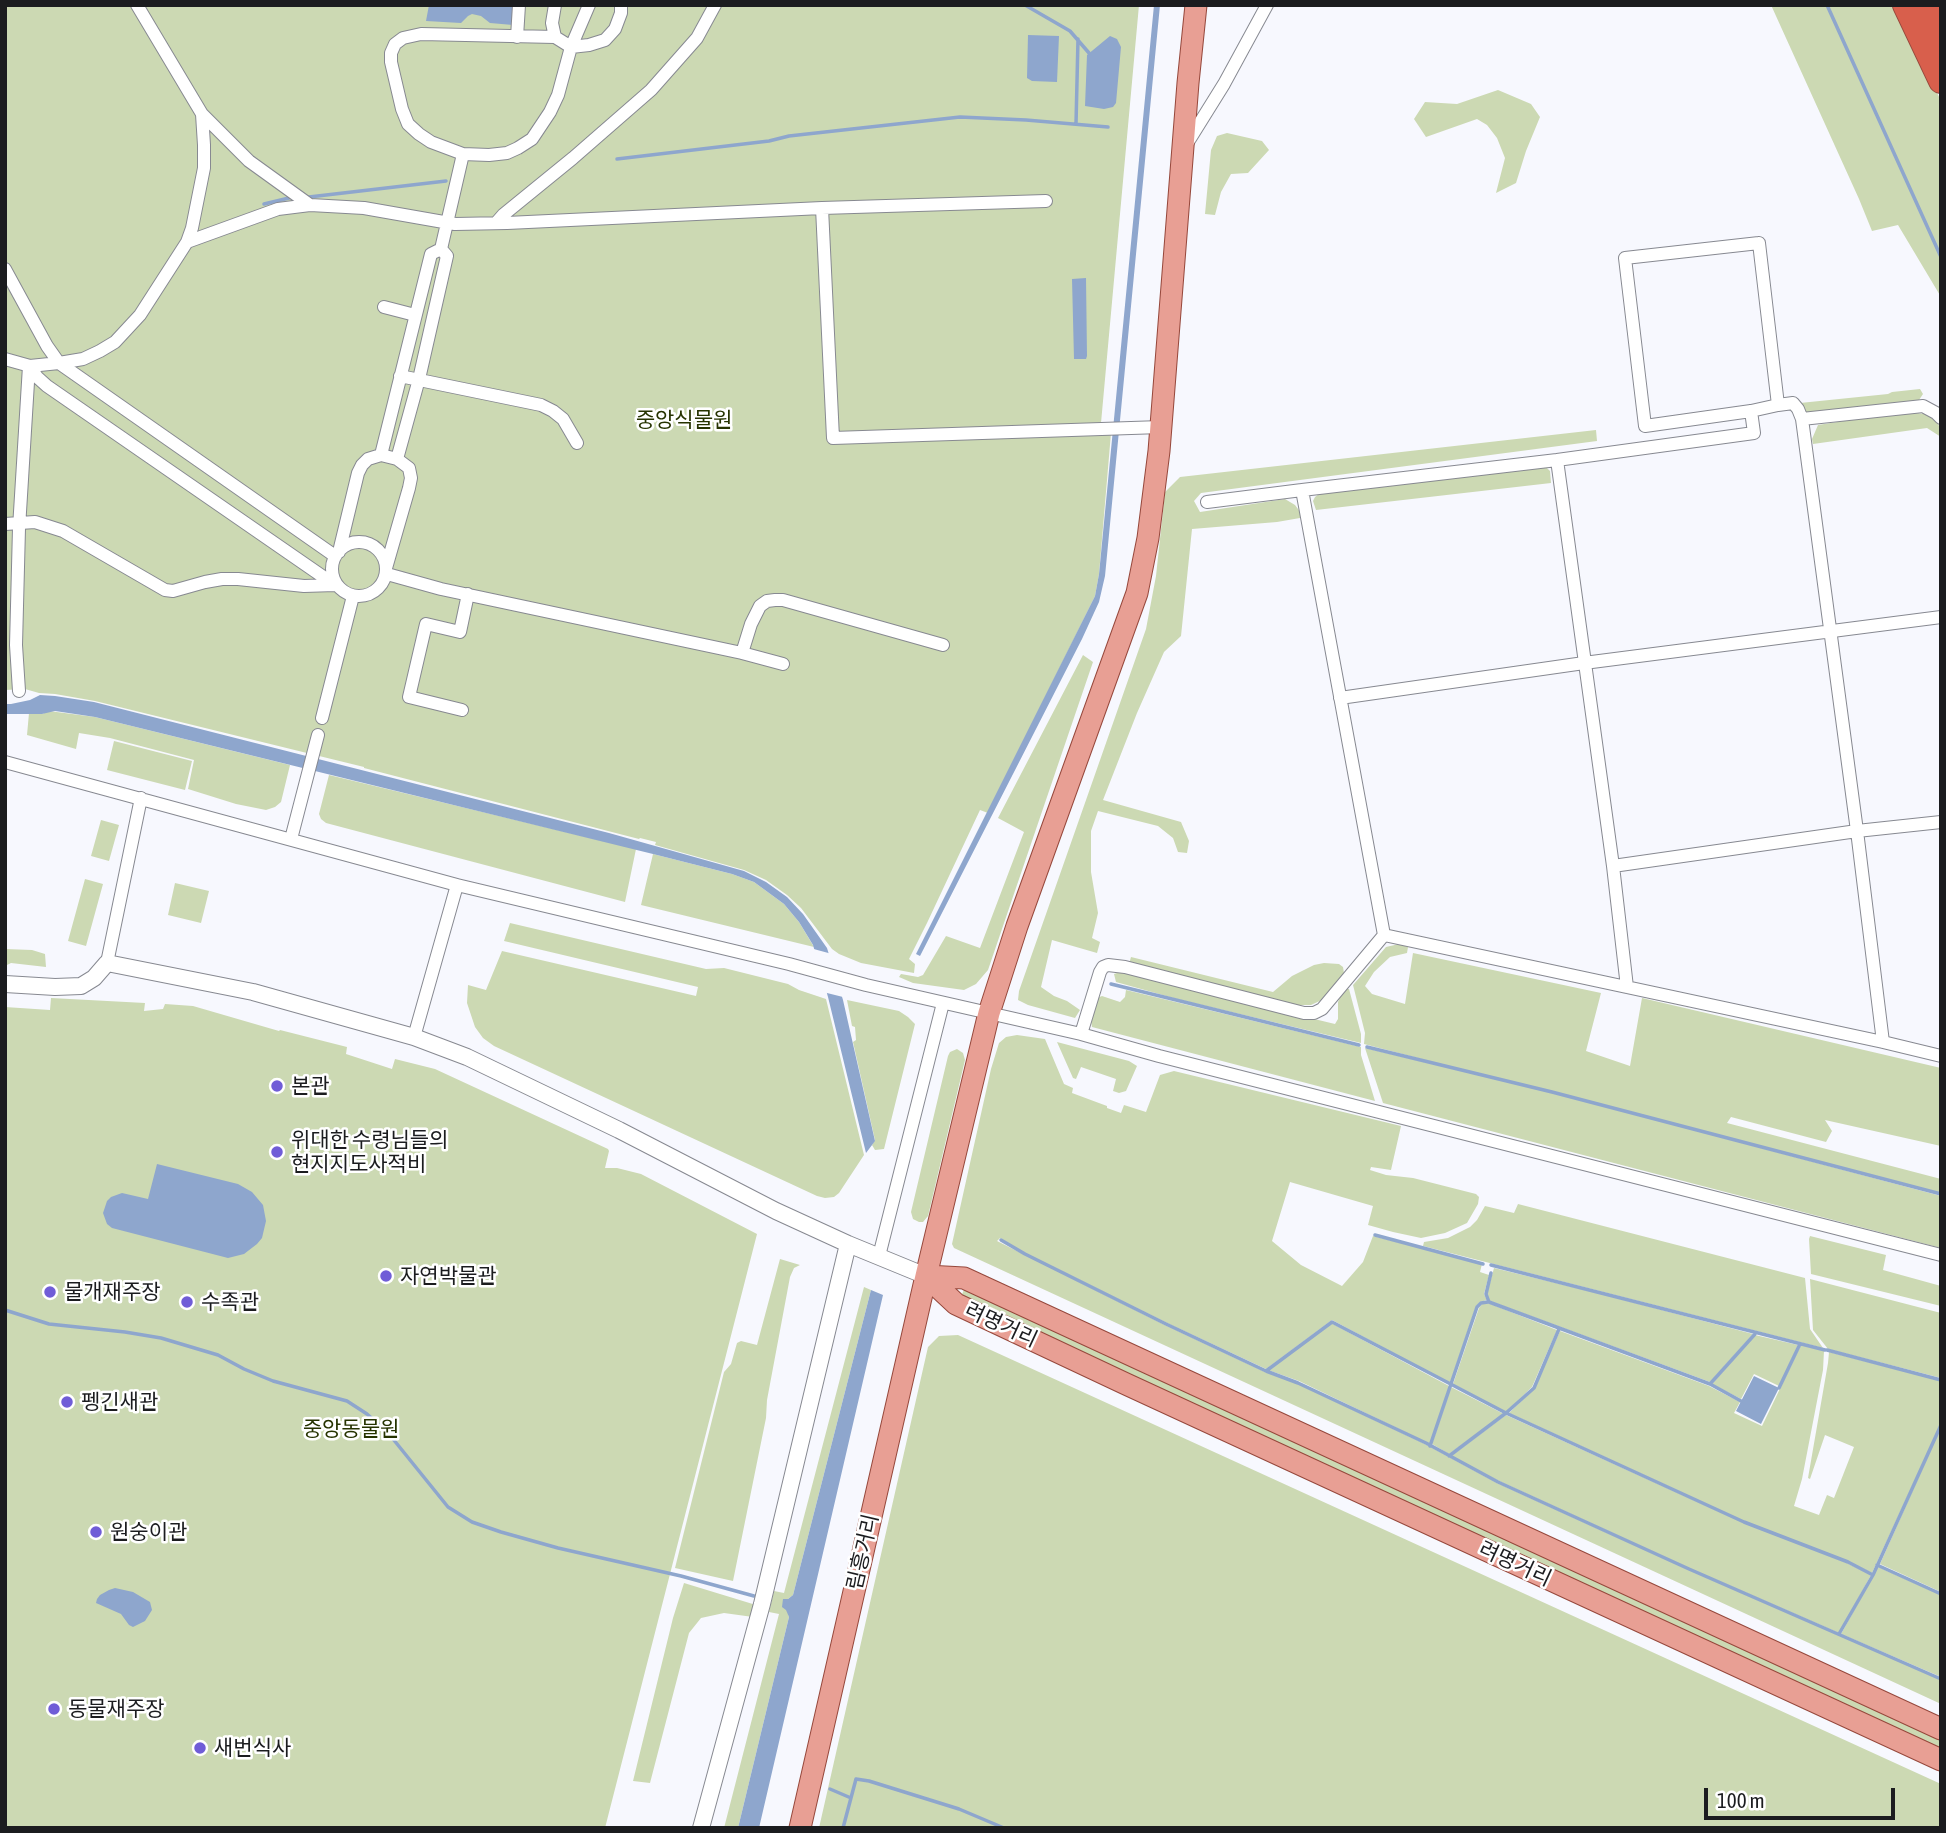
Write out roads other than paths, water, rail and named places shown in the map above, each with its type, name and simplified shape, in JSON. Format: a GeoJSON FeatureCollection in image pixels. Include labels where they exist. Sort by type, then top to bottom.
{"type":"FeatureCollection","features":[{"type":"Feature","properties":{"kind":"highway"},"geometry":{"type":"LineString","coordinates":[[1905,5],[1941,81]]}},
{"type":"Feature","properties":{"kind":"highway"},"geometry":{"type":"LineString","coordinates":[[1925,5],[1941,39]]}},
{"type":"Feature","properties":{"kind":"main road","name":"림흥거리"},"geometry":{"type":"LineString","coordinates":[[800,1828],[989,1013],[1137,593],[1148,538],[1161,427],[1196,5]]}},
{"type":"Feature","properties":{"kind":"main road","name":"려명거리"},"geometry":{"type":"LineString","coordinates":[[926,1276],[964,1278],[1941,1729]]}},
{"type":"Feature","properties":{"kind":"main road","name":"려명거리"},"geometry":{"type":"LineString","coordinates":[[926,1276],[956,1304],[981,1316],[1941,1760]]}},
{"type":"Feature","properties":{"kind":"street"},"geometry":{"type":"LineString","coordinates":[[137,5],[202,114],[249,161],[310,205]]}},
{"type":"Feature","properties":{"kind":"street"},"geometry":{"type":"LineString","coordinates":[[517,37],[519,5]]}},
{"type":"Feature","properties":{"kind":"street"},"geometry":{"type":"LineString","coordinates":[[555,5],[552,23],[555,37]]}},
{"type":"Feature","properties":{"kind":"street"},"geometry":{"type":"LineString","coordinates":[[589,5],[571,47],[558,95],[546,120],[532,139],[507,153],[463,154],[431,142],[408,124],[402,109],[391,53],[396,44],[411,35],[555,37],[571,47],[589,45],[605,40],[615,29],[619,22],[621,5]]}},
{"type":"Feature","properties":{"kind":"street"},"geometry":{"type":"LineString","coordinates":[[496,223],[651,90],[697,38],[715,5]]}},
{"type":"Feature","properties":{"kind":"street"},"geometry":{"type":"LineString","coordinates":[[1182,152],[1224,84],[1267,5]]}},
{"type":"Feature","properties":{"kind":"street"},"geometry":{"type":"LineString","coordinates":[[5,359],[30,366],[83,359],[115,342],[139,315],[187,242],[200,195],[204,168],[202,114]]}},
{"type":"Feature","properties":{"kind":"street"},"geometry":{"type":"LineString","coordinates":[[441,249],[463,154]]}},
{"type":"Feature","properties":{"kind":"street"},"geometry":{"type":"LineString","coordinates":[[187,242],[278,209],[310,205],[364,208],[448,223],[496,223],[1046,201]]}},
{"type":"Feature","properties":{"kind":"street"},"geometry":{"type":"LineString","coordinates":[[822,208],[834,438],[1161,427]]}},
{"type":"Feature","properties":{"kind":"street"},"geometry":{"type":"LineString","coordinates":[[1778,405],[1759,243],[1625,258],[1645,426],[1793,403],[1802,419],[1883,1042]]}},
{"type":"Feature","properties":{"kind":"street"},"geometry":{"type":"LineString","coordinates":[[381,455],[430,254],[441,249]]}},
{"type":"Feature","properties":{"kind":"street"},"geometry":{"type":"LineString","coordinates":[[397,459],[419,379],[447,256],[441,249]]}},
{"type":"Feature","properties":{"kind":"street"},"geometry":{"type":"LineString","coordinates":[[5,269],[59,363],[337,554]]}},
{"type":"Feature","properties":{"kind":"street"},"geometry":{"type":"LineString","coordinates":[[384,307],[415,315]]}},
{"type":"Feature","properties":{"kind":"street"},"geometry":{"type":"LineString","coordinates":[[19,691],[16,645],[19,524],[30,366]]}},
{"type":"Feature","properties":{"kind":"street"},"geometry":{"type":"LineString","coordinates":[[30,366],[47,386],[335,585],[353,596],[372,594],[379,588],[386,571],[411,478],[409,468],[397,459],[381,455],[368,459],[358,473],[332,564],[335,585]]}},
{"type":"Feature","properties":{"kind":"street"},"geometry":{"type":"LineString","coordinates":[[400,376],[541,405],[563,419],[577,443]]}},
{"type":"Feature","properties":{"kind":"street"},"geometry":{"type":"LineString","coordinates":[[1802,419],[1923,406],[1941,418]]}},
{"type":"Feature","properties":{"kind":"street"},"geometry":{"type":"LineString","coordinates":[[1207,502],[1558,460],[1754,433],[1751,411]]}},
{"type":"Feature","properties":{"kind":"street"},"geometry":{"type":"LineString","coordinates":[[1558,460],[1627,987]]}},
{"type":"Feature","properties":{"kind":"street"},"geometry":{"type":"LineString","coordinates":[[1302,490],[1384,935]]}},
{"type":"Feature","properties":{"kind":"street"},"geometry":{"type":"LineString","coordinates":[[5,524],[35,522],[63,531],[166,590],[173,591],[222,579],[304,586],[335,585]]}},
{"type":"Feature","properties":{"kind":"street"},"geometry":{"type":"LineString","coordinates":[[337,554],[351,543],[370,544],[383,555],[386,571]]}},
{"type":"Feature","properties":{"kind":"street"},"geometry":{"type":"LineString","coordinates":[[386,571],[468,594],[783,664]]}},
{"type":"Feature","properties":{"kind":"street"},"geometry":{"type":"LineString","coordinates":[[462,710],[408,697],[426,624],[460,632],[468,594]]}},
{"type":"Feature","properties":{"kind":"street"},"geometry":{"type":"LineString","coordinates":[[322,718],[353,596]]}},
{"type":"Feature","properties":{"kind":"street"},"geometry":{"type":"LineString","coordinates":[[742,653],[760,606],[775,600],[943,645]]}},
{"type":"Feature","properties":{"kind":"street"},"geometry":{"type":"LineString","coordinates":[[1340,698],[1941,617]]}},
{"type":"Feature","properties":{"kind":"street"},"geometry":{"type":"LineString","coordinates":[[290,839],[318,735]]}},
{"type":"Feature","properties":{"kind":"street"},"geometry":{"type":"LineString","coordinates":[[5,762],[457,885],[1081,1034],[1158,1056],[1941,1255]]}},
{"type":"Feature","properties":{"kind":"street"},"geometry":{"type":"LineString","coordinates":[[5,984],[81,986],[94,978],[107,963],[141,799]]}},
{"type":"Feature","properties":{"kind":"street"},"geometry":{"type":"LineString","coordinates":[[1613,866],[1857,831],[1941,822]]}},
{"type":"Feature","properties":{"kind":"street"},"geometry":{"type":"LineString","coordinates":[[414,1037],[457,885]]}},
{"type":"Feature","properties":{"kind":"street"},"geometry":{"type":"LineString","coordinates":[[1081,1034],[1098,979],[1103,967],[1108,965],[1125,967],[1304,1013],[1314,1013],[1322,1009],[1384,935]]}},
{"type":"Feature","properties":{"kind":"street"},"geometry":{"type":"LineString","coordinates":[[1384,935],[1941,1056]]}},
{"type":"Feature","properties":{"kind":"street"},"geometry":{"type":"LineString","coordinates":[[107,963],[253,992],[414,1037],[480,1063],[619,1130],[776,1211],[926,1276]]}},
{"type":"Feature","properties":{"kind":"street"},"geometry":{"type":"LineString","coordinates":[[879,1256],[943,1003]]}},
{"type":"Feature","properties":{"kind":"street"},"geometry":{"type":"LineString","coordinates":[[701,1828],[762,1604],[848,1244]]}},
{"type":"Feature","properties":{"kind":"water"},"geometry":{"type":"Polygon","coordinates":[[[429,5],[514,5],[513,25],[490,23],[481,16],[472,14],[461,23],[426,21],[429,5]]]}},
{"type":"Feature","properties":{"kind":"water"},"geometry":{"type":"Polygon","coordinates":[[[1154,5],[1160,5],[1105,576],[1099,602],[920,956],[916,954],[1095,596],[1154,5]]]}},
{"type":"Feature","properties":{"kind":"water"},"geometry":{"type":"Polygon","coordinates":[[[1028,35],[1059,36],[1057,82],[1032,81],[1027,78],[1028,35]]]}},
{"type":"Feature","properties":{"kind":"water"},"geometry":{"type":"Polygon","coordinates":[[[1110,36],[1117,39],[1121,47],[1116,103],[1113,107],[1104,109],[1085,106],[1087,55],[1110,36]]]}},
{"type":"Feature","properties":{"kind":"water"},"geometry":{"type":"Polygon","coordinates":[[[1086,278],[1087,356],[1086,359],[1074,359],[1072,279],[1086,278]]]}},
{"type":"Feature","properties":{"kind":"water"},"geometry":{"type":"Polygon","coordinates":[[[40,695],[94,702],[609,833],[744,871],[766,882],[787,897],[803,914],[827,948],[843,1000],[875,1141],[866,1153],[813,945],[784,904],[754,882],[653,854],[95,717],[55,711],[42,714],[5,714],[5,704],[30,700],[40,695]]]}},
{"type":"Feature","properties":{"kind":"water"},"geometry":{"type":"Polygon","coordinates":[[[157,1164],[238,1184],[252,1192],[263,1205],[266,1221],[262,1238],[244,1254],[228,1258],[112,1228],[107,1224],[103,1213],[107,1201],[122,1193],[148,1199],[157,1164]]]}},
{"type":"Feature","properties":{"kind":"water"},"geometry":{"type":"Polygon","coordinates":[[[871,1290],[883,1295],[759,1828],[738,1828],[789,1617],[782,1607],[783,1599],[793,1595],[871,1290]]]}},
{"type":"Feature","properties":{"kind":"water"},"geometry":{"type":"Polygon","coordinates":[[[1754,1376],[1779,1388],[1761,1424],[1736,1411],[1754,1376]]]}},
{"type":"Feature","properties":{"kind":"water"},"geometry":{"type":"Polygon","coordinates":[[[115,1588],[133,1592],[150,1602],[152,1610],[145,1621],[133,1627],[121,1614],[96,1603],[100,1595],[115,1588]]]}},
{"type":"Feature","properties":{"kind":"waterway"},"geometry":{"type":"LineString","coordinates":[[1025,5],[1070,31],[1089,53]]}},
{"type":"Feature","properties":{"kind":"waterway"},"geometry":{"type":"LineString","coordinates":[[1827,5],[1941,257]]}},
{"type":"Feature","properties":{"kind":"waterway"},"geometry":{"type":"LineString","coordinates":[[1076,124],[1078,39]]}},
{"type":"Feature","properties":{"kind":"waterway"},"geometry":{"type":"LineString","coordinates":[[617,159],[960,117],[1108,127]]}},
{"type":"Feature","properties":{"kind":"waterway"},"geometry":{"type":"LineString","coordinates":[[309,197],[446,181]]}},
{"type":"Feature","properties":{"kind":"waterway"},"geometry":{"type":"LineString","coordinates":[[264,204],[289,198]]}},
{"type":"Feature","properties":{"kind":"waterway"},"geometry":{"type":"LineString","coordinates":[[1111,984],[1359,1045]]}},
{"type":"Feature","properties":{"kind":"waterway"},"geometry":{"type":"LineString","coordinates":[[1367,1047],[1552,1092],[1941,1194]]}},
{"type":"Feature","properties":{"kind":"waterway"},"geometry":{"type":"LineString","coordinates":[[1375,1235],[1483,1264]]}},
{"type":"Feature","properties":{"kind":"waterway"},"geometry":{"type":"LineString","coordinates":[[1001,1240],[1166,1324],[1426,1443],[1498,1482],[1941,1679]]}},
{"type":"Feature","properties":{"kind":"waterway"},"geometry":{"type":"LineString","coordinates":[[1491,1265],[1825,1350]]}},
{"type":"Feature","properties":{"kind":"waterway"},"geometry":{"type":"LineString","coordinates":[[1491,1273],[1486,1294],[1489,1302],[1710,1384],[1755,1334]]}},
{"type":"Feature","properties":{"kind":"waterway"},"geometry":{"type":"LineString","coordinates":[[1430,1446],[1477,1307],[1488,1302]]}},
{"type":"Feature","properties":{"kind":"waterway"},"geometry":{"type":"LineString","coordinates":[[5,1310],[49,1324],[161,1338],[218,1355],[273,1381],[347,1401],[367,1414],[389,1434],[448,1507],[472,1522],[558,1548],[754,1596]]}},
{"type":"Feature","properties":{"kind":"waterway"},"geometry":{"type":"LineString","coordinates":[[1266,1371],[1332,1322],[1506,1413],[1744,1522],[1848,1562],[1873,1575]]}},
{"type":"Feature","properties":{"kind":"waterway"},"geometry":{"type":"LineString","coordinates":[[1449,1456],[1534,1388],[1559,1329]]}},
{"type":"Feature","properties":{"kind":"waterway"},"geometry":{"type":"LineString","coordinates":[[1779,1388],[1800,1344]]}},
{"type":"Feature","properties":{"kind":"waterway"},"geometry":{"type":"LineString","coordinates":[[1827,1350],[1941,1380]]}},
{"type":"Feature","properties":{"kind":"waterway"},"geometry":{"type":"LineString","coordinates":[[1710,1384],[1741,1401]]}},
{"type":"Feature","properties":{"kind":"waterway"},"geometry":{"type":"LineString","coordinates":[[1839,1634],[1873,1575],[1941,1425]]}},
{"type":"Feature","properties":{"kind":"waterway"},"geometry":{"type":"LineString","coordinates":[[1877,1565],[1941,1594]]}},
{"type":"Feature","properties":{"kind":"waterway"},"geometry":{"type":"LineString","coordinates":[[843,1828],[856,1779],[959,1809],[1004,1828]]}},
{"type":"Feature","properties":{"kind":"waterway"},"geometry":{"type":"LineString","coordinates":[[830,1789],[851,1798]]}},
{"type":"Feature","properties":{"kind":"place","name":"본관"},"geometry":{"type":"Point","coordinates":[277,1086]}},
{"type":"Feature","properties":{"kind":"place","name":"위대한 수령님들의 현지지도사적비"},"geometry":{"type":"Point","coordinates":[277,1152]}},
{"type":"Feature","properties":{"kind":"place","name":"자연박물관"},"geometry":{"type":"Point","coordinates":[386,1276]}},
{"type":"Feature","properties":{"kind":"place","name":"물개재주장"},"geometry":{"type":"Point","coordinates":[50,1292]}},
{"type":"Feature","properties":{"kind":"place","name":"수족관"},"geometry":{"type":"Point","coordinates":[187,1302]}},
{"type":"Feature","properties":{"kind":"place","name":"펭긴새관"},"geometry":{"type":"Point","coordinates":[67,1402]}},
{"type":"Feature","properties":{"kind":"place","name":"원숭이관"},"geometry":{"type":"Point","coordinates":[96,1532]}},
{"type":"Feature","properties":{"kind":"place","name":"동물재주장"},"geometry":{"type":"Point","coordinates":[54,1709]}},
{"type":"Feature","properties":{"kind":"place","name":"새번식사"},"geometry":{"type":"Point","coordinates":[200,1748]}},
{"type":"Feature","properties":{"kind":"park label","name":"중앙식물원"},"geometry":{"type":"Point","coordinates":[684,420]}},
{"type":"Feature","properties":{"kind":"park label","name":"중앙동물원"},"geometry":{"type":"Point","coordinates":[351,1429]}}]}
